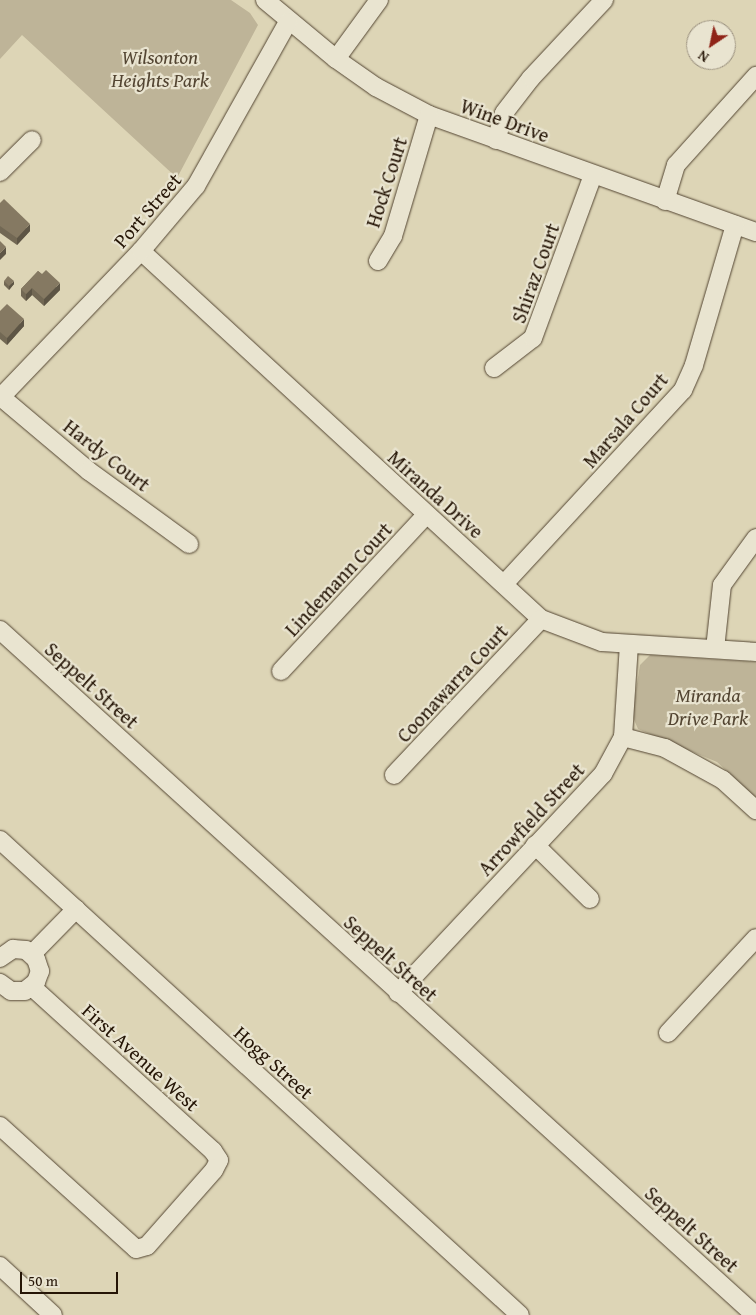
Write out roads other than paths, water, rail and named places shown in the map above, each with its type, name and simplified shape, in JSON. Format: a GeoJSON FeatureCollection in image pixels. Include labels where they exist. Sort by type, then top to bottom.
{"type":"FeatureCollection","features":[{"type":"Feature","properties":{"kind":"street","name":"Wine Drive"},"geometry":{"type":"LineString","coordinates":[[265,0],[288,22],[336,59],[376,87],[429,115],[756,232]]}},
{"type":"Feature","properties":{"kind":"street"},"geometry":{"type":"LineString","coordinates":[[336,59],[379,0]]}},
{"type":"Feature","properties":{"kind":"street"},"geometry":{"type":"LineString","coordinates":[[496,140],[504,113],[514,99],[604,0]]}},
{"type":"Feature","properties":{"kind":"street","name":"Port Street"},"geometry":{"type":"LineString","coordinates":[[0,398],[141,251],[196,186],[288,22]]}},
{"type":"Feature","properties":{"kind":"street"},"geometry":{"type":"LineString","coordinates":[[665,200],[676,165],[756,76]]}},
{"type":"Feature","properties":{"kind":"street","name":"Hock Court"},"geometry":{"type":"LineString","coordinates":[[378,260],[392,236],[429,115]]}},
{"type":"Feature","properties":{"kind":"street"},"geometry":{"type":"LineString","coordinates":[[0,172],[32,140]]}},
{"type":"Feature","properties":{"kind":"street","name":"Shiraz Court"},"geometry":{"type":"LineString","coordinates":[[494,368],[533,338],[593,175]]}},
{"type":"Feature","properties":{"kind":"street","name":"Marsala Court"},"geometry":{"type":"LineString","coordinates":[[504,584],[683,390],[694,365],[735,225]]}},
{"type":"Feature","properties":{"kind":"street","name":"Miranda Drive"},"geometry":{"type":"LineString","coordinates":[[141,251],[541,619],[602,642],[756,652]]}},
{"type":"Feature","properties":{"kind":"street","name":"Hardy Court"},"geometry":{"type":"LineString","coordinates":[[0,398],[89,471],[189,544]]}},
{"type":"Feature","properties":{"kind":"street","name":"Lindemann Court"},"geometry":{"type":"LineString","coordinates":[[281,672],[426,515]]}},
{"type":"Feature","properties":{"kind":"street"},"geometry":{"type":"LineString","coordinates":[[715,649],[722,586],[756,538]]}},
{"type":"Feature","properties":{"kind":"street","name":"Coonawarra Court"},"geometry":{"type":"LineString","coordinates":[[394,775],[541,619]]}},
{"type":"Feature","properties":{"kind":"street","name":"Seppelt Street"},"geometry":{"type":"LineString","coordinates":[[0,630],[755,1315]]}},
{"type":"Feature","properties":{"kind":"street","name":"Arrowfield Street"},"geometry":{"type":"LineString","coordinates":[[398,993],[603,774],[623,737],[629,644]]}},
{"type":"Feature","properties":{"kind":"street"},"geometry":{"type":"LineString","coordinates":[[623,737],[665,748],[724,780],[756,810]]}},
{"type":"Feature","properties":{"kind":"street","name":"Hogg Street"},"geometry":{"type":"LineString","coordinates":[[0,840],[520,1315]]}},
{"type":"Feature","properties":{"kind":"street"},"geometry":{"type":"LineString","coordinates":[[535,846],[590,900]]}},
{"type":"Feature","properties":{"kind":"street"},"geometry":{"type":"LineString","coordinates":[[32,954],[76,909]]}},
{"type":"Feature","properties":{"kind":"street"},"geometry":{"type":"LineString","coordinates":[[668,1033],[756,938]]}},
{"type":"Feature","properties":{"kind":"street"},"geometry":{"type":"LineString","coordinates":[[0,956],[13,949],[32,954],[40,970],[32,987],[18,992],[1,987]]}},
{"type":"Feature","properties":{"kind":"street","name":"First Avenue West"},"geometry":{"type":"LineString","coordinates":[[0,1126],[136,1249],[147,1246],[214,1170],[219,1160],[214,1151],[32,987]]}},
{"type":"Feature","properties":{"kind":"street"},"geometry":{"type":"LineString","coordinates":[[0,1266],[53,1315]]}},
{"type":"Feature","properties":{"kind":"park label","name":"Wilsonton Heights Park"},"geometry":{"type":"Point","coordinates":[160,68]}},
{"type":"Feature","properties":{"kind":"park label","name":"Miranda Drive Park"},"geometry":{"type":"Point","coordinates":[708,706]}}]}
